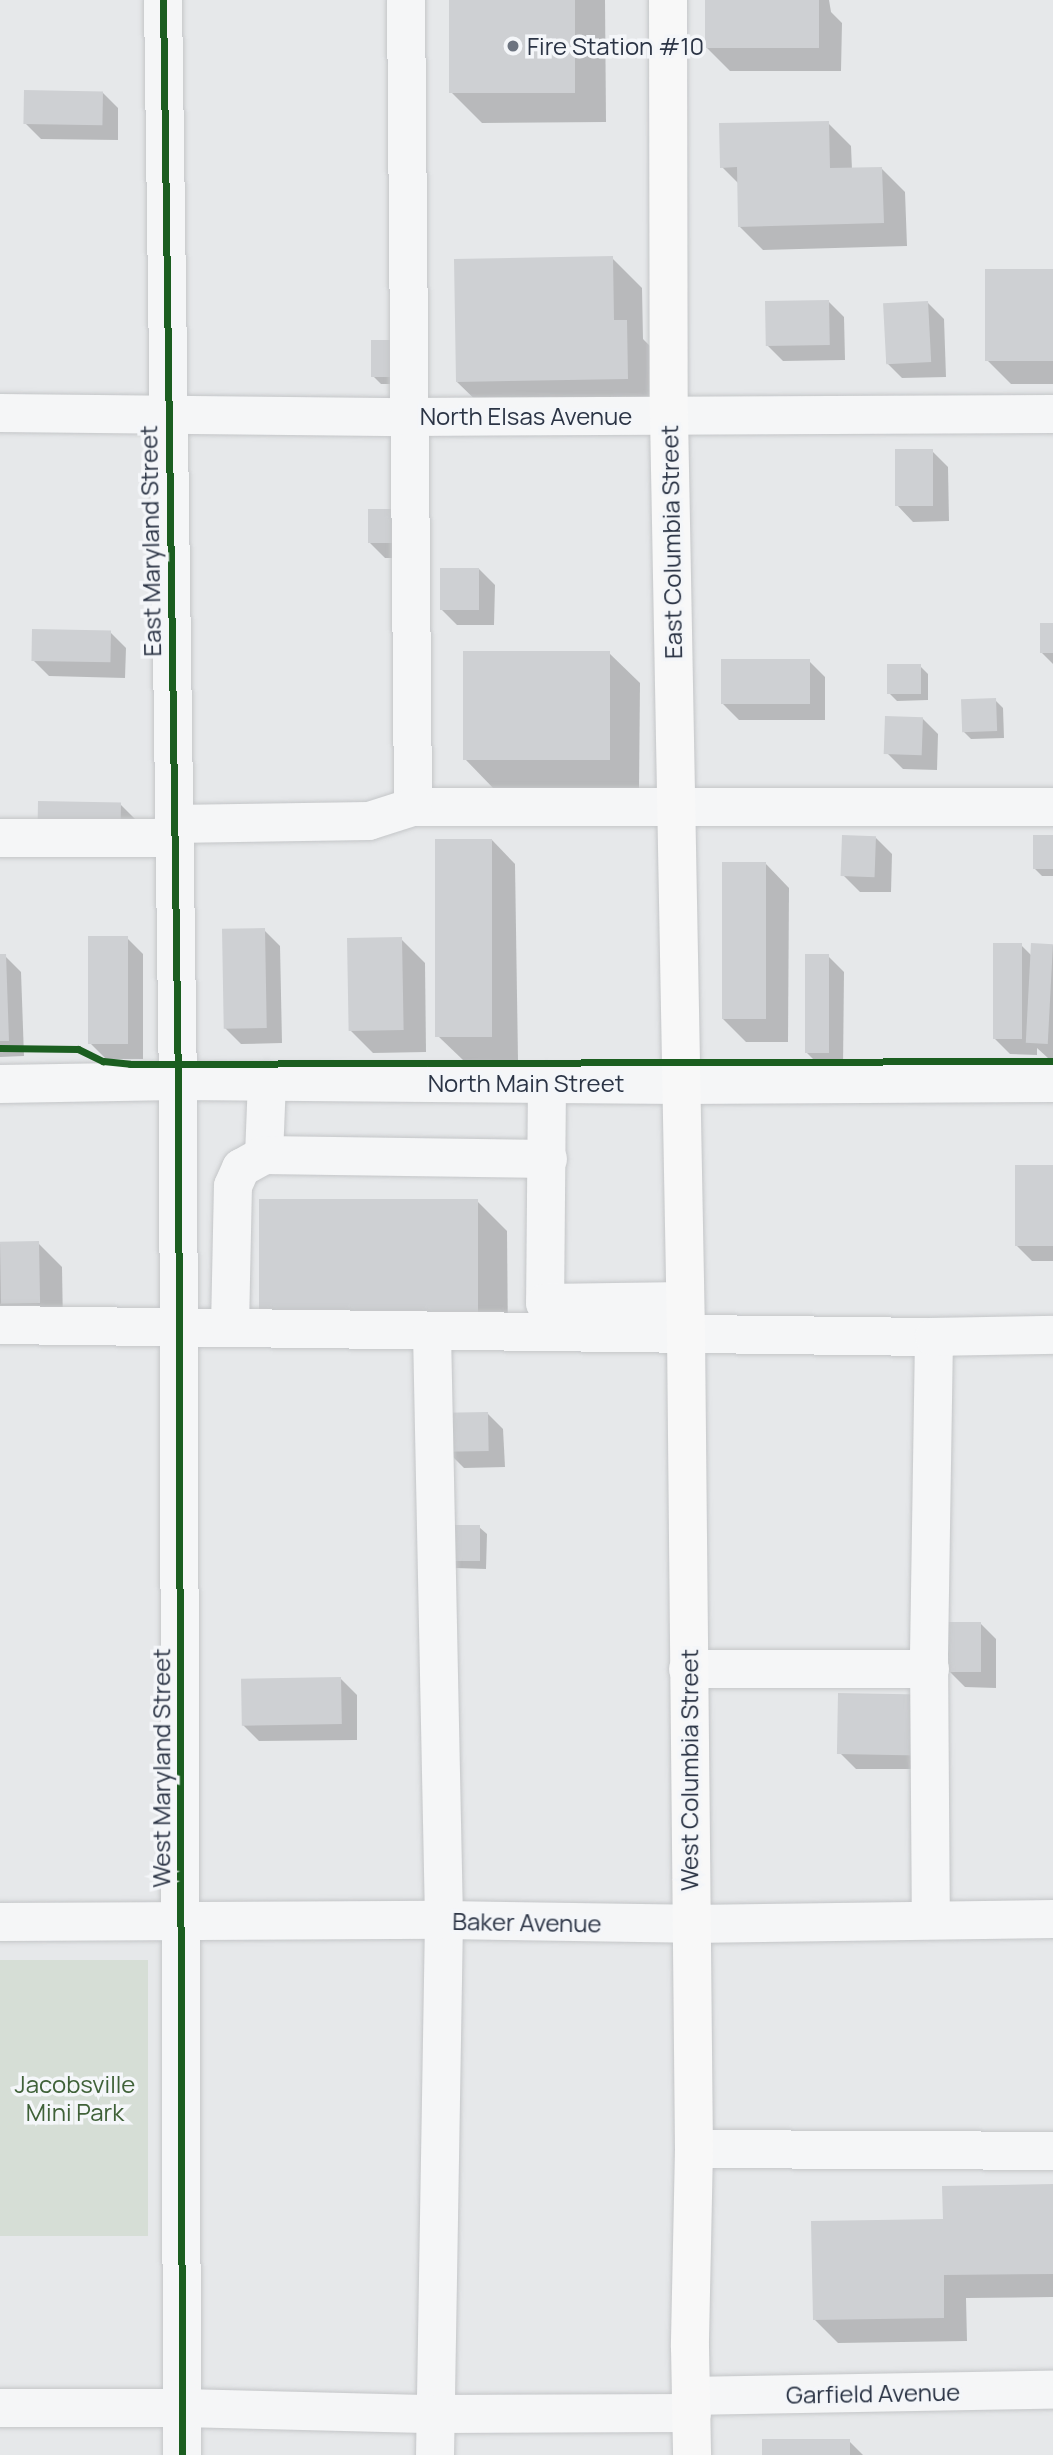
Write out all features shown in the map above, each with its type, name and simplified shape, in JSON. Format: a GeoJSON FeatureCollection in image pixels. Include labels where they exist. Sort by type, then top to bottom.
{"type":"FeatureCollection","features":[{"type":"Feature","properties":{"kind":"main road","name":"East Columbia Street"},"geometry":{"type":"LineString","coordinates":[[668,0],[669,415],[680,1085]]}},
{"type":"Feature","properties":{"kind":"main road","name":"West Columbia Street"},"geometry":{"type":"LineString","coordinates":[[680,1085],[686,1317],[694,2149],[690,2347],[692,2455]]}},
{"type":"Feature","properties":{"kind":"street","name":"East Maryland Street"},"geometry":{"type":"LineString","coordinates":[[163,0],[178,1081]]}},
{"type":"Feature","properties":{"kind":"street"},"geometry":{"type":"LineString","coordinates":[[406,0],[413,807]]}},
{"type":"Feature","properties":{"kind":"street","name":"North Elsas Avenue"},"geometry":{"type":"LineString","coordinates":[[0,413],[409,417],[1053,414]]}},
{"type":"Feature","properties":{"kind":"street"},"geometry":{"type":"LineString","coordinates":[[0,838],[369,821],[413,807],[1053,807]]}},
{"type":"Feature","properties":{"kind":"street","name":"North Main Street"},"geometry":{"type":"LineString","coordinates":[[0,1084],[178,1081],[680,1085],[1053,1083]]}},
{"type":"Feature","properties":{"kind":"street","name":"West Maryland Street"},"geometry":{"type":"LineString","coordinates":[[178,1081],[182,2455]]}},
{"type":"Feature","properties":{"kind":"street"},"geometry":{"type":"LineString","coordinates":[[264,1155],[267,1081]]}},
{"type":"Feature","properties":{"kind":"street"},"geometry":{"type":"LineString","coordinates":[[547,1083],[545,1303],[934,1337],[1053,1335]]}},
{"type":"Feature","properties":{"kind":"street"},"geometry":{"type":"LineString","coordinates":[[230,1327],[233,1186],[241,1168],[264,1155],[548,1159]]}},
{"type":"Feature","properties":{"kind":"street"},"geometry":{"type":"LineString","coordinates":[[0,1325],[432,1332],[686,1317]]}},
{"type":"Feature","properties":{"kind":"street"},"geometry":{"type":"LineString","coordinates":[[432,1332],[444,1920],[435,2455]]}},
{"type":"Feature","properties":{"kind":"street"},"geometry":{"type":"LineString","coordinates":[[931,1920],[930,1669],[934,1337]]}},
{"type":"Feature","properties":{"kind":"street"},"geometry":{"type":"LineString","coordinates":[[688,1669],[930,1669]]}},
{"type":"Feature","properties":{"kind":"street","name":"Baker Avenue"},"geometry":{"type":"LineString","coordinates":[[0,1922],[444,1920],[690,1924],[1053,1919]]}},
{"type":"Feature","properties":{"kind":"street"},"geometry":{"type":"LineString","coordinates":[[694,2149],[1053,2151]]}},
{"type":"Feature","properties":{"kind":"street","name":"Garfield Avenue"},"geometry":{"type":"LineString","coordinates":[[0,2408],[182,2408],[435,2414],[1053,2390]]}},
{"type":"Feature","properties":{"kind":"green space","name":"Jacobsville Mini Park"},"geometry":{"type":"Polygon","coordinates":[[[0,1960],[148,1960],[148,2236],[0,2236],[0,1960]]]}},
{"type":"Feature","properties":{"kind":"building","name":"Fire Station #10"},"geometry":{"type":"Polygon","coordinates":[[[449,0],[575,0],[575,93],[449,93],[449,0]]]}},
{"type":"Feature","properties":{"kind":"building"},"geometry":{"type":"Polygon","coordinates":[[[705,0],[819,0],[819,48],[705,48],[705,0]]]}},
{"type":"Feature","properties":{"kind":"building"},"geometry":{"type":"Polygon","coordinates":[[[24,90],[103,91],[102,125],[23,124],[24,90]]]}},
{"type":"Feature","properties":{"kind":"building"},"geometry":{"type":"Polygon","coordinates":[[[829,121],[830,168],[882,167],[884,223],[738,227],[737,167],[720,168],[719,123],[829,121]]]}},
{"type":"Feature","properties":{"kind":"building"},"geometry":{"type":"Polygon","coordinates":[[[613,256],[614,320],[627,320],[628,379],[456,382],[454,259],[613,256]]]}},
{"type":"Feature","properties":{"kind":"building"},"geometry":{"type":"Polygon","coordinates":[[[985,269],[1053,269],[1053,361],[985,361],[985,269]]]}},
{"type":"Feature","properties":{"kind":"building"},"geometry":{"type":"Polygon","coordinates":[[[829,300],[830,345],[766,346],[765,301],[829,300]]]}},
{"type":"Feature","properties":{"kind":"building"},"geometry":{"type":"Polygon","coordinates":[[[928,301],[931,362],[886,364],[883,303],[928,301]]]}},
{"type":"Feature","properties":{"kind":"building"},"geometry":{"type":"Polygon","coordinates":[[[371,340],[404,340],[404,377],[371,377],[371,340]]]}},
{"type":"Feature","properties":{"kind":"building"},"geometry":{"type":"Polygon","coordinates":[[[895,449],[933,449],[933,506],[895,506],[895,449]]]}},
{"type":"Feature","properties":{"kind":"building"},"geometry":{"type":"Polygon","coordinates":[[[368,509],[406,509],[406,543],[368,543],[368,509]]]}},
{"type":"Feature","properties":{"kind":"building"},"geometry":{"type":"Polygon","coordinates":[[[440,568],[479,568],[479,610],[440,610],[440,568]]]}},
{"type":"Feature","properties":{"kind":"building"},"geometry":{"type":"Polygon","coordinates":[[[1040,623],[1053,623],[1053,653],[1040,653],[1040,623]]]}},
{"type":"Feature","properties":{"kind":"building"},"geometry":{"type":"Polygon","coordinates":[[[32,629],[111,630],[110,662],[31,661],[32,629]]]}},
{"type":"Feature","properties":{"kind":"building"},"geometry":{"type":"Polygon","coordinates":[[[463,651],[610,651],[610,760],[463,760],[463,651]]]}},
{"type":"Feature","properties":{"kind":"building"},"geometry":{"type":"Polygon","coordinates":[[[721,659],[810,659],[810,704],[721,704],[721,659]]]}},
{"type":"Feature","properties":{"kind":"building"},"geometry":{"type":"Polygon","coordinates":[[[887,664],[921,664],[921,694],[887,694],[887,664]]]}},
{"type":"Feature","properties":{"kind":"building"},"geometry":{"type":"Polygon","coordinates":[[[996,698],[997,731],[962,732],[961,699],[996,698]]]}},
{"type":"Feature","properties":{"kind":"building"},"geometry":{"type":"Polygon","coordinates":[[[885,716],[923,717],[922,755],[884,754],[885,716]]]}},
{"type":"Feature","properties":{"kind":"building"},"geometry":{"type":"Polygon","coordinates":[[[38,801],[121,802],[120,836],[37,835],[38,801]]]}},
{"type":"Feature","properties":{"kind":"building"},"geometry":{"type":"Polygon","coordinates":[[[842,835],[876,836],[875,877],[841,876],[842,835]]]}},
{"type":"Feature","properties":{"kind":"building"},"geometry":{"type":"Polygon","coordinates":[[[1033,835],[1053,835],[1053,869],[1033,869],[1033,835]]]}},
{"type":"Feature","properties":{"kind":"building"},"geometry":{"type":"Polygon","coordinates":[[[435,839],[492,839],[492,1037],[435,1037],[435,839]]]}},
{"type":"Feature","properties":{"kind":"building"},"geometry":{"type":"Polygon","coordinates":[[[722,862],[766,862],[766,1019],[722,1019],[722,862]]]}},
{"type":"Feature","properties":{"kind":"building"},"geometry":{"type":"Polygon","coordinates":[[[265,928],[267,1028],[224,1029],[222,929],[265,928]]]}},
{"type":"Feature","properties":{"kind":"building"},"geometry":{"type":"Polygon","coordinates":[[[88,936],[128,936],[128,1044],[88,1044],[88,936]]]}},
{"type":"Feature","properties":{"kind":"building"},"geometry":{"type":"Polygon","coordinates":[[[402,937],[404,1030],[349,1031],[347,938],[402,937]]]}},
{"type":"Feature","properties":{"kind":"building"},"geometry":{"type":"Polygon","coordinates":[[[993,943],[1022,943],[1022,1039],[993,1039],[993,943]]]}},
{"type":"Feature","properties":{"kind":"building"},"geometry":{"type":"Polygon","coordinates":[[[1031,943],[1053,944],[1048,1044],[1026,1043],[1031,943]]]}},
{"type":"Feature","properties":{"kind":"building"},"geometry":{"type":"Polygon","coordinates":[[[0,954],[6,954],[9,1041],[0,1041],[0,954]]]}},
{"type":"Feature","properties":{"kind":"building"},"geometry":{"type":"Polygon","coordinates":[[[805,954],[829,954],[829,1053],[805,1053],[805,954]]]}},
{"type":"Feature","properties":{"kind":"building"},"geometry":{"type":"Polygon","coordinates":[[[1015,1165],[1053,1165],[1053,1246],[1015,1246],[1015,1165]]]}},
{"type":"Feature","properties":{"kind":"building"},"geometry":{"type":"Polygon","coordinates":[[[259,1199],[478,1199],[478,1313],[259,1313],[259,1199]]]}},
{"type":"Feature","properties":{"kind":"building"},"geometry":{"type":"Polygon","coordinates":[[[39,1241],[40,1303],[1,1304],[0,1242],[39,1241]]]}},
{"type":"Feature","properties":{"kind":"building"},"geometry":{"type":"Polygon","coordinates":[[[488,1412],[489,1451],[446,1452],[445,1413],[488,1412]]]}},
{"type":"Feature","properties":{"kind":"building"},"geometry":{"type":"Polygon","coordinates":[[[446,1525],[480,1525],[480,1561],[446,1561],[446,1525]]]}},
{"type":"Feature","properties":{"kind":"building"},"geometry":{"type":"Polygon","coordinates":[[[946,1622],[981,1622],[981,1672],[946,1672],[946,1622]]]}},
{"type":"Feature","properties":{"kind":"building"},"geometry":{"type":"Polygon","coordinates":[[[341,1677],[342,1724],[242,1726],[241,1679],[341,1677]]]}},
{"type":"Feature","properties":{"kind":"building"},"geometry":{"type":"Polygon","coordinates":[[[838,1693],[920,1694],[919,1755],[837,1754],[838,1693]]]}},
{"type":"Feature","properties":{"kind":"building"},"geometry":{"type":"Polygon","coordinates":[[[1053,2184],[1053,2274],[944,2275],[944,2318],[813,2320],[811,2221],[943,2219],[942,2186],[1053,2184]]]}},
{"type":"Feature","properties":{"kind":"building"},"geometry":{"type":"Polygon","coordinates":[[[762,2439],[850,2439],[850,2455],[762,2455],[762,2439]]]}},
{"type":"Feature","properties":{"kind":"cycle path"},"geometry":{"type":"LineString","coordinates":[[163,0],[178,1081],[182,2455]]}},
{"type":"Feature","properties":{"kind":"cycle path"},"geometry":{"type":"LineString","coordinates":[[0,1048],[78,1049],[103,1061],[130,1064],[1053,1061]]}},
{"type":"Feature","properties":{"kind":"place","name":"Fire Station #10"},"geometry":{"type":"Point","coordinates":[513,46]}}]}
